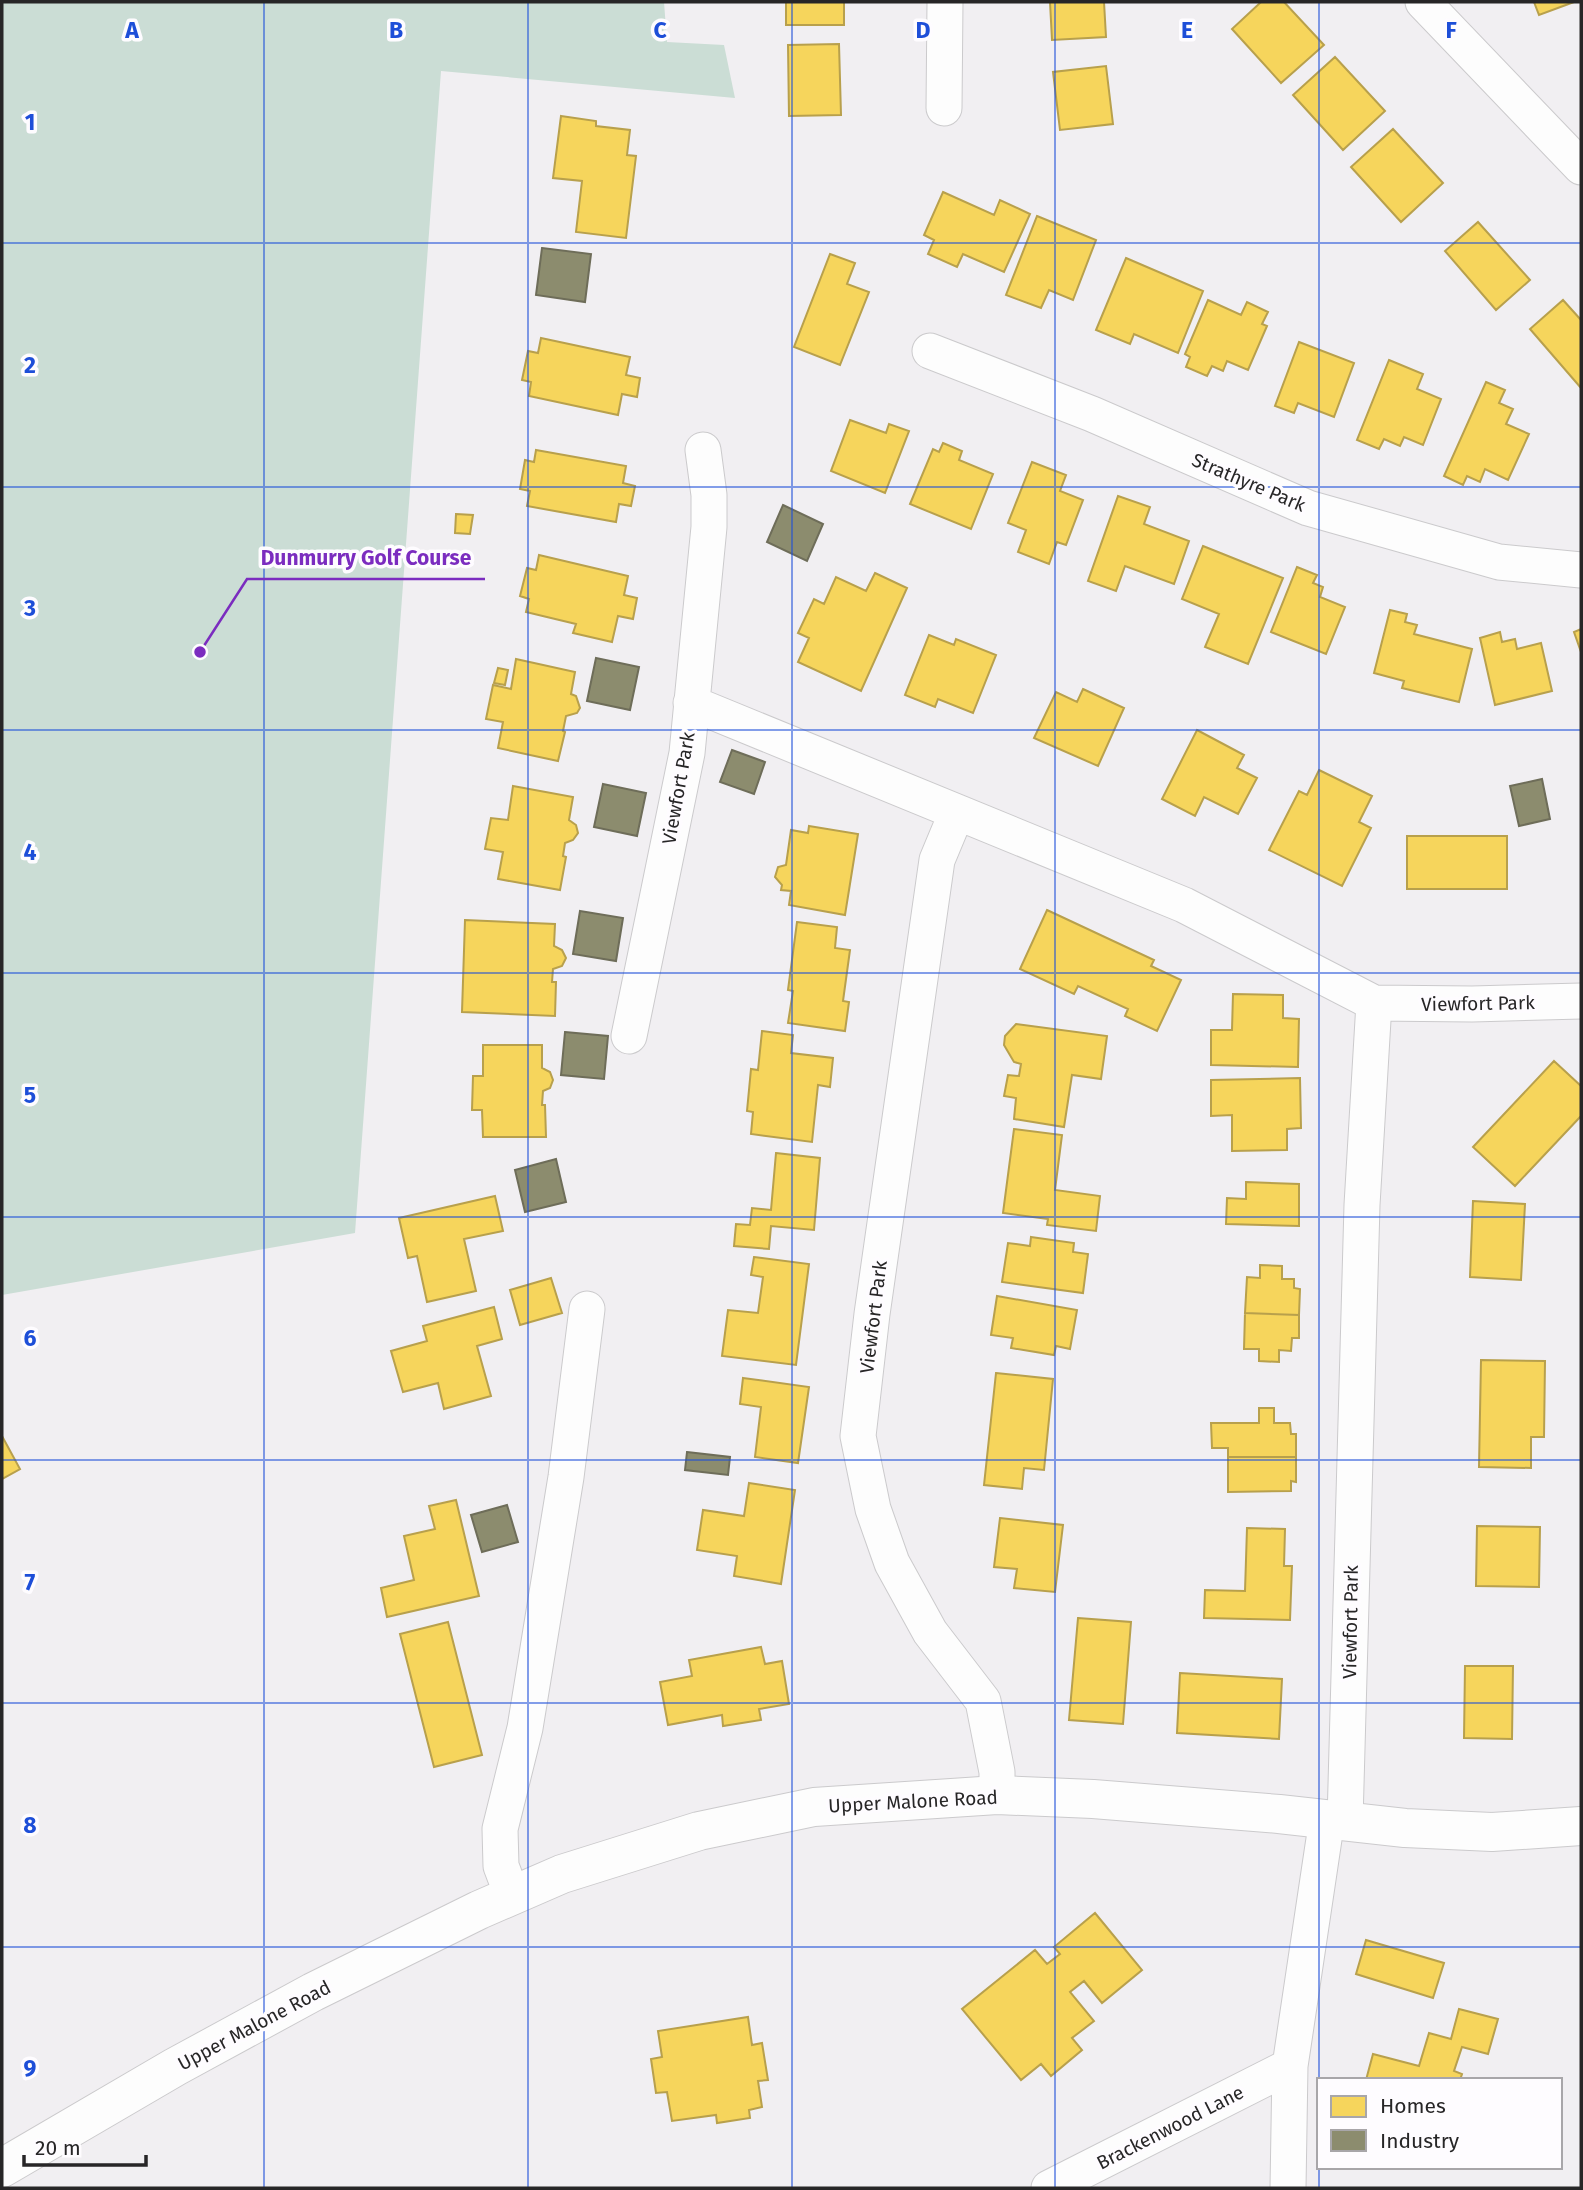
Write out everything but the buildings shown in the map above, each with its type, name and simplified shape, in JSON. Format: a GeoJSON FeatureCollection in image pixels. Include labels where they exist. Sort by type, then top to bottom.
{"type":"FeatureCollection","features":[{"type":"Feature","properties":{"kind":"main road","name":"Upper Malone Road"},"geometry":{"type":"LineString","coordinates":[[2,2168],[175,2067],[313,1992],[512,1895],[562,1874],[687,1835],[814,1807],[997,1795],[1119,1801],[1405,1828],[1492,1832],[1581,1826]]}},
{"type":"Feature","properties":{"kind":"street"},"geometry":{"type":"LineString","coordinates":[[944,108],[945,2]]}},
{"type":"Feature","properties":{"kind":"street"},"geometry":{"type":"LineString","coordinates":[[1423,2],[1581,167]]}},
{"type":"Feature","properties":{"kind":"street","name":"Strathyre Park"},"geometry":{"type":"LineString","coordinates":[[930,351],[1092,414],[1308,508],[1499,562],[1581,570]]}},
{"type":"Feature","properties":{"kind":"street","name":"Viewfort Park"},"geometry":{"type":"LineString","coordinates":[[629,1036],[687,753],[709,527],[709,495],[703,450]]}},
{"type":"Feature","properties":{"kind":"street","name":"Viewfort Park"},"geometry":{"type":"LineString","coordinates":[[691,703],[1184,905],[1374,1003],[1581,1001]]}},
{"type":"Feature","properties":{"kind":"street","name":"Viewfort Park"},"geometry":{"type":"LineString","coordinates":[[957,812],[937,860],[872,1314],[858,1436],[873,1509],[892,1563],[930,1632],[983,1700],[997,1772],[997,1795]]}},
{"type":"Feature","properties":{"kind":"street","name":"Viewfort Park"},"geometry":{"type":"LineString","coordinates":[[1336,1820],[1362,1205],[1374,1003]]}},
{"type":"Feature","properties":{"kind":"street"},"geometry":{"type":"LineString","coordinates":[[512,1895],[501,1866],[500,1829],[525,1728],[566,1477],[587,1309]]}},
{"type":"Feature","properties":{"kind":"street"},"geometry":{"type":"LineString","coordinates":[[1288,2188],[1290,2066],[1336,1820]]}},
{"type":"Feature","properties":{"kind":"street","name":"Brackenwood Lane"},"geometry":{"type":"LineString","coordinates":[[1049,2188],[1290,2066]]}},
{"type":"Feature","properties":{"kind":"shaded area"},"geometry":{"type":"Polygon","coordinates":[[[2,2],[664,2],[667,42],[724,45],[735,98],[441,71],[355,1233],[2,1295],[2,2]]]}},
{"type":"Feature","properties":{"kind":"place","name":"Dunmurry Golf Course"},"geometry":{"type":"Point","coordinates":[200,652]}}]}
